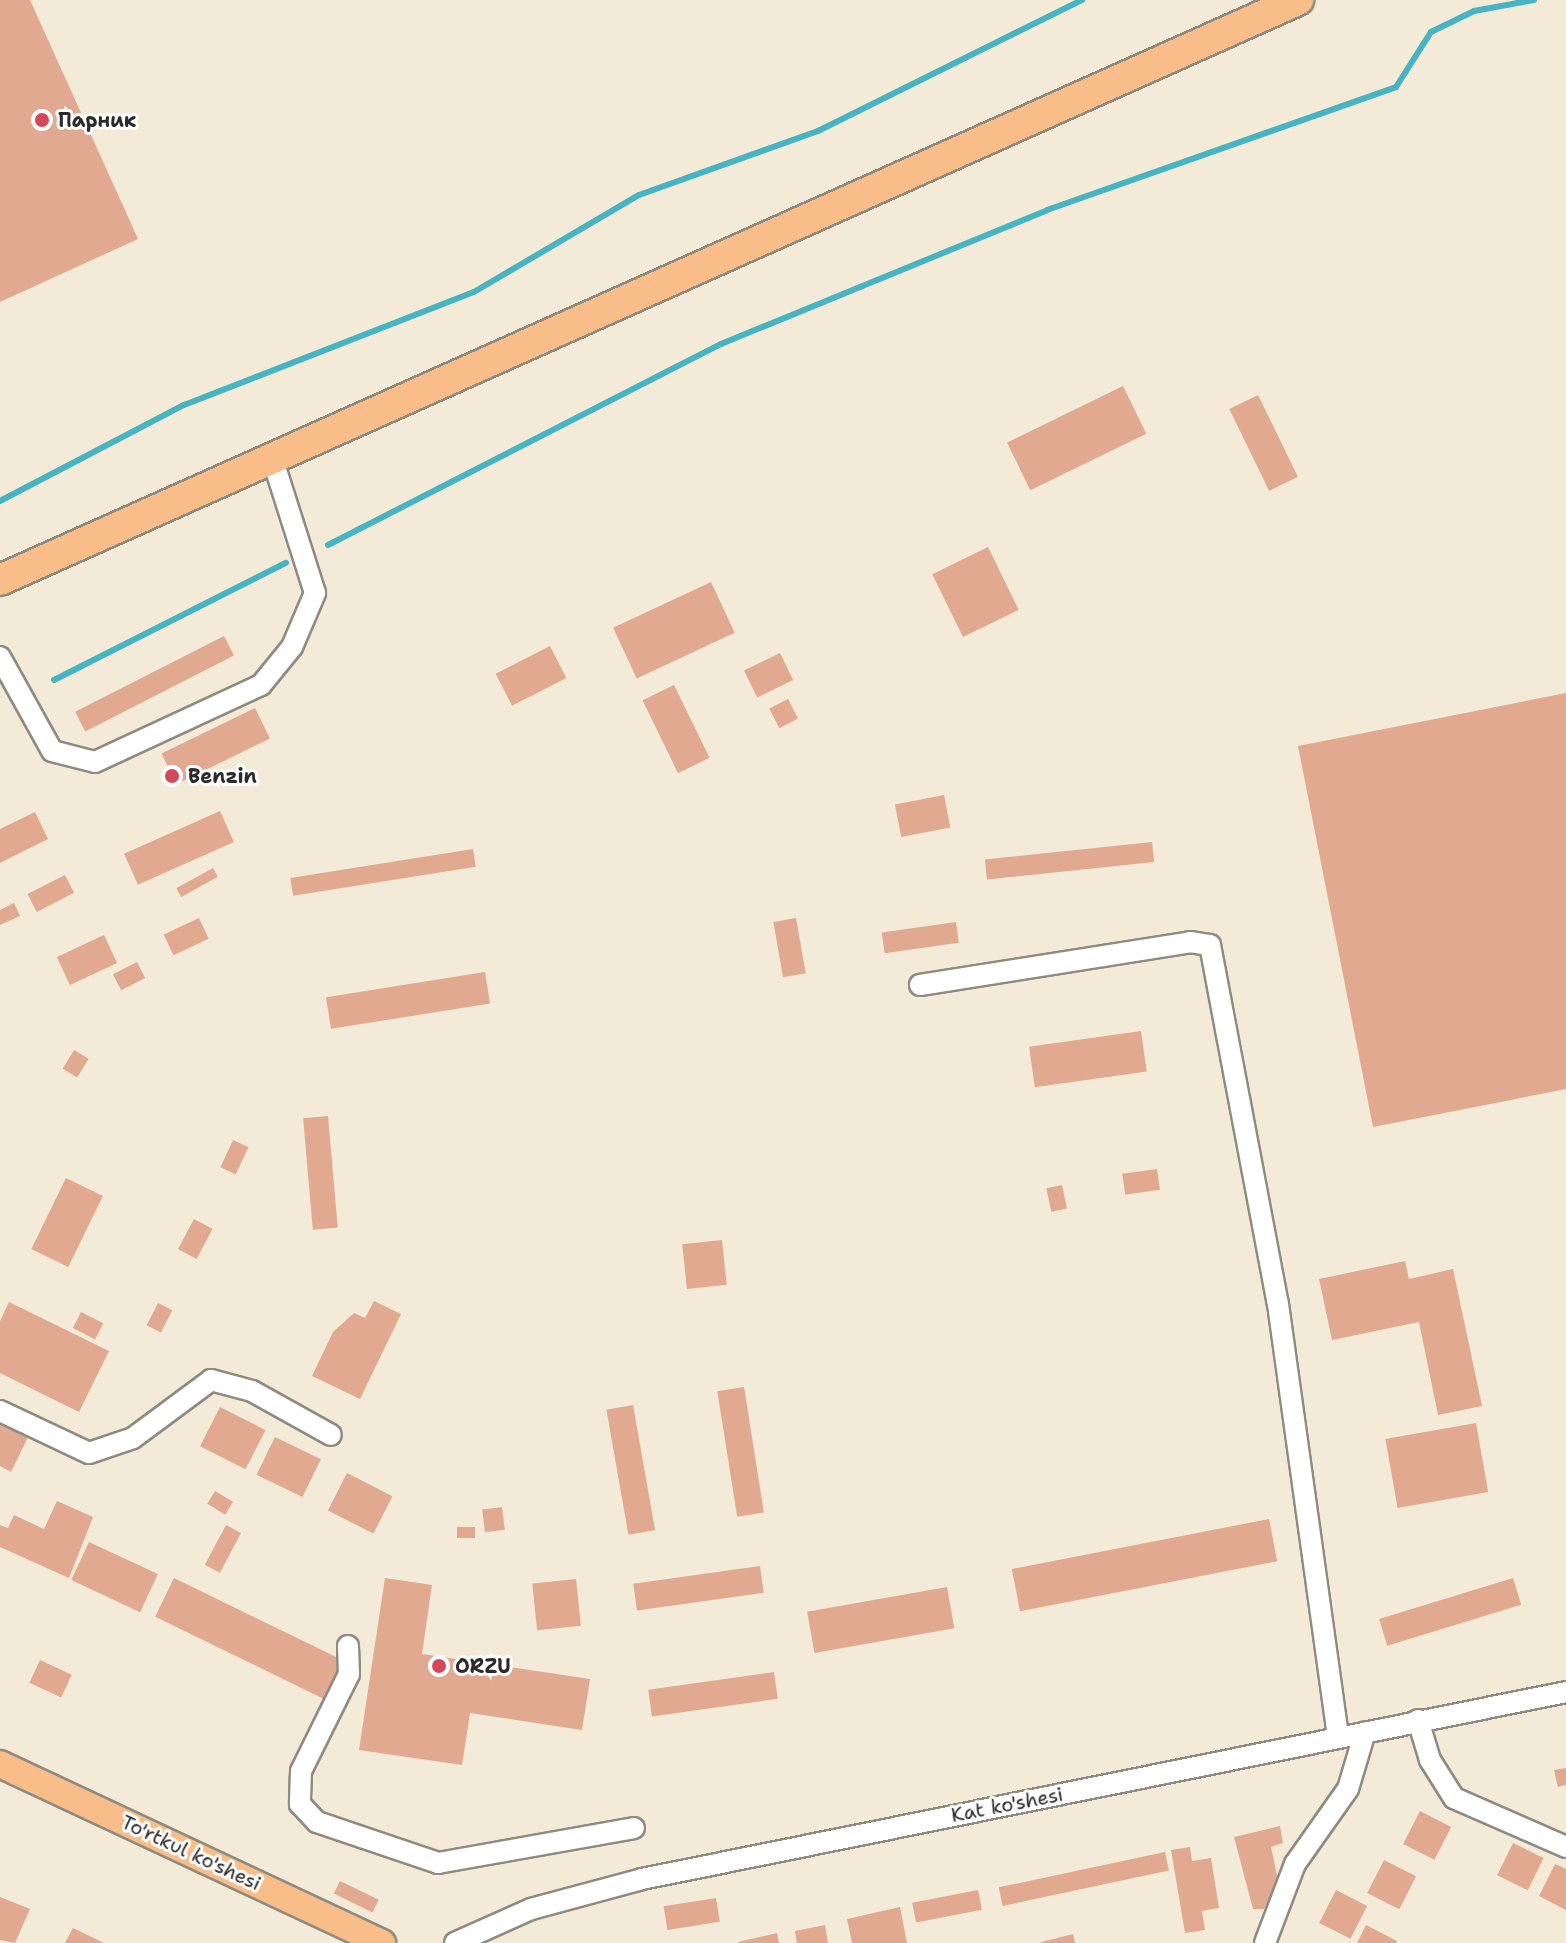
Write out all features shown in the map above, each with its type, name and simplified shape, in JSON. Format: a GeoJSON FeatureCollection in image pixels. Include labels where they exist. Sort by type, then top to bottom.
{"type":"FeatureCollection","features":[{"type":"Feature","properties":{"kind":"highway"},"geometry":{"type":"LineString","coordinates":[[0,580],[271,454],[1298,0]]}},
{"type":"Feature","properties":{"kind":"main road","name":"To'rtkul ko'shesi"},"geometry":{"type":"LineString","coordinates":[[0,1764],[382,1943]]}},
{"type":"Feature","properties":{"kind":"street"},"geometry":{"type":"LineString","coordinates":[[0,657],[52,751],[95,762],[261,685],[292,647],[315,593],[271,454]]}},
{"type":"Feature","properties":{"kind":"street"},"geometry":{"type":"LineString","coordinates":[[920,985],[1190,942],[1210,945],[1278,1304],[1338,1738]]}},
{"type":"Feature","properties":{"kind":"street"},"geometry":{"type":"LineString","coordinates":[[0,1411],[89,1453],[133,1438],[211,1380],[252,1391],[331,1435]]}},
{"type":"Feature","properties":{"kind":"street"},"geometry":{"type":"LineString","coordinates":[[348,1646],[349,1674],[301,1771],[300,1804],[317,1822],[438,1863],[634,1828]]}},
{"type":"Feature","properties":{"kind":"street","name":"Kat ko'shesi"},"geometry":{"type":"LineString","coordinates":[[455,1943],[531,1909],[642,1879],[1566,1692]]}},
{"type":"Feature","properties":{"kind":"street"},"geometry":{"type":"LineString","coordinates":[[1418,1720],[1430,1760],[1454,1798],[1566,1847]]}},
{"type":"Feature","properties":{"kind":"street"},"geometry":{"type":"LineString","coordinates":[[1265,1943],[1295,1864],[1348,1789],[1365,1732]]}},
{"type":"Feature","properties":{"kind":"building","name":"Парник"},"geometry":{"type":"Polygon","coordinates":[[[0,0],[30,0],[138,239],[0,302],[0,0]]]}},
{"type":"Feature","properties":{"kind":"building"},"geometry":{"type":"Polygon","coordinates":[[[1123,386],[1146,434],[1030,490],[1007,443],[1123,386]]]}},
{"type":"Feature","properties":{"kind":"building"},"geometry":{"type":"Polygon","coordinates":[[[1258,395],[1298,477],[1269,491],[1229,409],[1258,395]]]}},
{"type":"Feature","properties":{"kind":"building"},"geometry":{"type":"Polygon","coordinates":[[[988,547],[1019,610],[963,637],[932,574],[988,547]]]}},
{"type":"Feature","properties":{"kind":"building"},"geometry":{"type":"Polygon","coordinates":[[[711,582],[735,633],[637,678],[613,628],[711,582]]]}},
{"type":"Feature","properties":{"kind":"building"},"geometry":{"type":"Polygon","coordinates":[[[224,636],[234,656],[85,731],[75,712],[224,636]]]}},
{"type":"Feature","properties":{"kind":"building"},"geometry":{"type":"Polygon","coordinates":[[[550,646],[566,678],[512,706],[496,674],[550,646]]]}},
{"type":"Feature","properties":{"kind":"building"},"geometry":{"type":"Polygon","coordinates":[[[780,653],[793,680],[757,697],[744,671],[780,653]]]}},
{"type":"Feature","properties":{"kind":"building"},"geometry":{"type":"Polygon","coordinates":[[[674,685],[710,758],[678,773],[643,700],[674,685]]]}},
{"type":"Feature","properties":{"kind":"building"},"geometry":{"type":"Polygon","coordinates":[[[1566,693],[1566,1089],[1373,1127],[1298,746],[1566,693]]]}},
{"type":"Feature","properties":{"kind":"building"},"geometry":{"type":"Polygon","coordinates":[[[788,699],[798,719],[779,728],[769,709],[788,699]]]}},
{"type":"Feature","properties":{"kind":"building"},"geometry":{"type":"Polygon","coordinates":[[[255,708],[270,739],[176,784],[162,754],[255,708]]]}},
{"type":"Feature","properties":{"kind":"building"},"geometry":{"type":"Polygon","coordinates":[[[944,795],[950,827],[901,837],[895,805],[944,795]]]}},
{"type":"Feature","properties":{"kind":"building"},"geometry":{"type":"Polygon","coordinates":[[[220,811],[234,842],[138,885],[124,854],[220,811]]]}},
{"type":"Feature","properties":{"kind":"building"},"geometry":{"type":"Polygon","coordinates":[[[35,812],[48,839],[0,863],[0,829],[35,812]]]}},
{"type":"Feature","properties":{"kind":"building"},"geometry":{"type":"Polygon","coordinates":[[[1152,842],[1154,862],[987,879],[985,860],[1152,842]]]}},
{"type":"Feature","properties":{"kind":"building"},"geometry":{"type":"Polygon","coordinates":[[[473,849],[476,867],[293,896],[290,878],[473,849]]]}},
{"type":"Feature","properties":{"kind":"building"},"geometry":{"type":"Polygon","coordinates":[[[213,868],[218,877],[181,897],[176,888],[213,868]]]}},
{"type":"Feature","properties":{"kind":"building"},"geometry":{"type":"Polygon","coordinates":[[[65,875],[74,893],[37,912],[28,894],[65,875]]]}},
{"type":"Feature","properties":{"kind":"building"},"geometry":{"type":"Polygon","coordinates":[[[14,903],[20,916],[0,925],[0,910],[14,903]]]}},
{"type":"Feature","properties":{"kind":"building"},"geometry":{"type":"Polygon","coordinates":[[[199,918],[209,939],[173,955],[164,934],[199,918]]]}},
{"type":"Feature","properties":{"kind":"building"},"geometry":{"type":"Polygon","coordinates":[[[796,918],[806,973],[783,977],[773,922],[796,918]]]}},
{"type":"Feature","properties":{"kind":"building"},"geometry":{"type":"Polygon","coordinates":[[[956,922],[959,943],[885,953],[882,932],[956,922]]]}},
{"type":"Feature","properties":{"kind":"building"},"geometry":{"type":"Polygon","coordinates":[[[104,935],[117,963],[70,985],[57,957],[104,935]]]}},
{"type":"Feature","properties":{"kind":"building"},"geometry":{"type":"Polygon","coordinates":[[[137,962],[145,978],[121,990],[113,974],[137,962]]]}},
{"type":"Feature","properties":{"kind":"building"},"geometry":{"type":"Polygon","coordinates":[[[485,972],[490,1004],[331,1029],[326,997],[485,972]]]}},
{"type":"Feature","properties":{"kind":"building"},"geometry":{"type":"Polygon","coordinates":[[[1141,1031],[1147,1072],[1035,1087],[1029,1047],[1141,1031]]]}},
{"type":"Feature","properties":{"kind":"building"},"geometry":{"type":"Polygon","coordinates":[[[74,1050],[89,1059],[77,1078],[63,1069],[74,1050]]]}},
{"type":"Feature","properties":{"kind":"building"},"geometry":{"type":"Polygon","coordinates":[[[328,1116],[338,1228],[313,1230],[303,1118],[328,1116]]]}},
{"type":"Feature","properties":{"kind":"building"},"geometry":{"type":"Polygon","coordinates":[[[233,1140],[248,1147],[236,1174],[220,1167],[233,1140]]]}},
{"type":"Feature","properties":{"kind":"building"},"geometry":{"type":"Polygon","coordinates":[[[1157,1169],[1160,1190],[1125,1195],[1122,1174],[1157,1169]]]}},
{"type":"Feature","properties":{"kind":"building"},"geometry":{"type":"Polygon","coordinates":[[[66,1178],[103,1196],[68,1267],[31,1249],[66,1178]]]}},
{"type":"Feature","properties":{"kind":"building"},"geometry":{"type":"Polygon","coordinates":[[[1062,1185],[1067,1208],[1051,1212],[1046,1188],[1062,1185]]]}},
{"type":"Feature","properties":{"kind":"building"},"geometry":{"type":"Polygon","coordinates":[[[194,1219],[213,1229],[197,1259],[178,1249],[194,1219]]]}},
{"type":"Feature","properties":{"kind":"building"},"geometry":{"type":"Polygon","coordinates":[[[722,1240],[727,1285],[687,1289],[682,1244],[722,1240]]]}},
{"type":"Feature","properties":{"kind":"building"},"geometry":{"type":"Polygon","coordinates":[[[1405,1261],[1409,1279],[1453,1269],[1482,1406],[1438,1415],[1419,1322],[1332,1340],[1319,1279],[1405,1261]]]}},
{"type":"Feature","properties":{"kind":"building"},"geometry":{"type":"Polygon","coordinates":[[[374,1301],[401,1314],[360,1399],[312,1376],[333,1332],[354,1313],[365,1318],[374,1301]]]}},
{"type":"Feature","properties":{"kind":"building"},"geometry":{"type":"Polygon","coordinates":[[[9,1302],[109,1351],[79,1412],[0,1373],[0,1321],[9,1302]]]}},
{"type":"Feature","properties":{"kind":"building"},"geometry":{"type":"Polygon","coordinates":[[[158,1303],[172,1310],[161,1333],[147,1325],[158,1303]]]}},
{"type":"Feature","properties":{"kind":"building"},"geometry":{"type":"Polygon","coordinates":[[[81,1312],[103,1323],[95,1339],[73,1328],[81,1312]]]}},
{"type":"Feature","properties":{"kind":"building"},"geometry":{"type":"Polygon","coordinates":[[[744,1387],[764,1512],[737,1517],[717,1391],[744,1387]]]}},
{"type":"Feature","properties":{"kind":"building"},"geometry":{"type":"Polygon","coordinates":[[[633,1405],[655,1530],[628,1535],[606,1410],[633,1405]]]}},
{"type":"Feature","properties":{"kind":"building"},"geometry":{"type":"Polygon","coordinates":[[[220,1407],[265,1430],[245,1469],[200,1446],[220,1407]]]}},
{"type":"Feature","properties":{"kind":"building"},"geometry":{"type":"Polygon","coordinates":[[[0,1418],[30,1433],[11,1472],[0,1466],[0,1418]]]}},
{"type":"Feature","properties":{"kind":"building"},"geometry":{"type":"Polygon","coordinates":[[[1476,1423],[1488,1492],[1398,1508],[1385,1439],[1476,1423]]]}},
{"type":"Feature","properties":{"kind":"building"},"geometry":{"type":"Polygon","coordinates":[[[275,1437],[321,1459],[302,1497],[257,1475],[275,1437]]]}},
{"type":"Feature","properties":{"kind":"building"},"geometry":{"type":"Polygon","coordinates":[[[347,1473],[392,1496],[373,1534],[328,1510],[347,1473]]]}},
{"type":"Feature","properties":{"kind":"building"},"geometry":{"type":"Polygon","coordinates":[[[215,1491],[233,1502],[225,1515],[207,1504],[215,1491]]]}},
{"type":"Feature","properties":{"kind":"building"},"geometry":{"type":"Polygon","coordinates":[[[57,1501],[93,1517],[69,1578],[0,1547],[0,1525],[8,1528],[14,1515],[44,1529],[57,1501]]]}},
{"type":"Feature","properties":{"kind":"building"},"geometry":{"type":"Polygon","coordinates":[[[502,1507],[505,1530],[485,1532],[482,1509],[502,1507]]]}},
{"type":"Feature","properties":{"kind":"building"},"geometry":{"type":"Polygon","coordinates":[[[1269,1519],[1277,1561],[1020,1611],[1012,1569],[1269,1519]]]}},
{"type":"Feature","properties":{"kind":"building"},"geometry":{"type":"Polygon","coordinates":[[[226,1525],[241,1533],[220,1573],[205,1565],[226,1525]]]}},
{"type":"Feature","properties":{"kind":"building"},"geometry":{"type":"Polygon","coordinates":[[[457,1527],[475,1527],[475,1538],[457,1538],[457,1527]]]}},
{"type":"Feature","properties":{"kind":"building"},"geometry":{"type":"Polygon","coordinates":[[[89,1542],[158,1574],[140,1612],[71,1580],[89,1542]]]}},
{"type":"Feature","properties":{"kind":"building"},"geometry":{"type":"Polygon","coordinates":[[[760,1566],[764,1593],[637,1611],[633,1584],[760,1566]]]}},
{"type":"Feature","properties":{"kind":"building"},"geometry":{"type":"Polygon","coordinates":[[[174,1578],[345,1661],[326,1700],[155,1617],[174,1578]]]}},
{"type":"Feature","properties":{"kind":"building","name":"ORZU"},"geometry":{"type":"Polygon","coordinates":[[[385,1578],[432,1585],[422,1654],[590,1679],[582,1730],[470,1713],[462,1765],[359,1750],[385,1578]]]}},
{"type":"Feature","properties":{"kind":"building"},"geometry":{"type":"Polygon","coordinates":[[[1513,1578],[1521,1605],[1387,1646],[1379,1619],[1513,1578]]]}},
{"type":"Feature","properties":{"kind":"building"},"geometry":{"type":"Polygon","coordinates":[[[576,1579],[581,1626],[537,1630],[532,1584],[576,1579]]]}},
{"type":"Feature","properties":{"kind":"building"},"geometry":{"type":"Polygon","coordinates":[[[947,1587],[954,1628],[814,1653],[807,1612],[947,1587]]]}},
{"type":"Feature","properties":{"kind":"building"},"geometry":{"type":"Polygon","coordinates":[[[40,1660],[72,1675],[61,1697],[29,1683],[40,1660]]]}},
{"type":"Feature","properties":{"kind":"building"},"geometry":{"type":"Polygon","coordinates":[[[774,1672],[778,1699],[652,1716],[648,1690],[774,1672]]]}},
{"type":"Feature","properties":{"kind":"building"},"geometry":{"type":"Polygon","coordinates":[[[1566,1768],[1566,1785],[1558,1787],[1554,1770],[1566,1768]]]}},
{"type":"Feature","properties":{"kind":"building"},"geometry":{"type":"Polygon","coordinates":[[[1420,1811],[1451,1827],[1434,1860],[1403,1844],[1420,1811]]]}},
{"type":"Feature","properties":{"kind":"building"},"geometry":{"type":"Polygon","coordinates":[[[1280,1826],[1283,1843],[1271,1847],[1278,1880],[1264,1909],[1253,1909],[1234,1837],[1280,1826]]]}},
{"type":"Feature","properties":{"kind":"building"},"geometry":{"type":"Polygon","coordinates":[[[1513,1843],[1544,1858],[1528,1890],[1497,1875],[1513,1843]]]}},
{"type":"Feature","properties":{"kind":"building"},"geometry":{"type":"Polygon","coordinates":[[[1190,1847],[1192,1861],[1211,1858],[1219,1908],[1202,1911],[1205,1930],[1185,1933],[1171,1850],[1190,1847]]]}},
{"type":"Feature","properties":{"kind":"building"},"geometry":{"type":"Polygon","coordinates":[[[1165,1852],[1169,1871],[1003,1906],[999,1887],[1165,1852]]]}},
{"type":"Feature","properties":{"kind":"building"},"geometry":{"type":"Polygon","coordinates":[[[1384,1860],[1416,1876],[1399,1909],[1367,1893],[1384,1860]]]}},
{"type":"Feature","properties":{"kind":"building"},"geometry":{"type":"Polygon","coordinates":[[[1555,1864],[1566,1869],[1566,1910],[1539,1896],[1555,1864]]]}},
{"type":"Feature","properties":{"kind":"building"},"geometry":{"type":"Polygon","coordinates":[[[340,1881],[379,1900],[373,1912],[334,1894],[340,1881]]]}},
{"type":"Feature","properties":{"kind":"building"},"geometry":{"type":"Polygon","coordinates":[[[978,1890],[982,1910],[916,1922],[912,1903],[978,1890]]]}},
{"type":"Feature","properties":{"kind":"building"},"geometry":{"type":"Polygon","coordinates":[[[1336,1890],[1367,1906],[1350,1939],[1319,1923],[1336,1890]]]}},
{"type":"Feature","properties":{"kind":"building"},"geometry":{"type":"Polygon","coordinates":[[[0,1897],[30,1909],[15,1943],[0,1940],[0,1897]]]}},
{"type":"Feature","properties":{"kind":"building"},"geometry":{"type":"Polygon","coordinates":[[[716,1898],[720,1922],[667,1930],[664,1906],[716,1898]]]}},
{"type":"Feature","properties":{"kind":"building"},"geometry":{"type":"Polygon","coordinates":[[[900,1907],[907,1943],[852,1943],[847,1919],[900,1907]]]}},
{"type":"Feature","properties":{"kind":"building"},"geometry":{"type":"Polygon","coordinates":[[[825,1925],[828,1943],[797,1943],[795,1931],[825,1925]]]}},
{"type":"Feature","properties":{"kind":"building"},"geometry":{"type":"Polygon","coordinates":[[[1366,1925],[1397,1941],[1396,1943],[1357,1943],[1366,1925]]]}},
{"type":"Feature","properties":{"kind":"building"},"geometry":{"type":"Polygon","coordinates":[[[73,1928],[104,1943],[65,1943],[73,1928]]]}},
{"type":"Feature","properties":{"kind":"building"},"geometry":{"type":"Polygon","coordinates":[[[777,1933],[779,1943],[738,1942],[777,1933]]]}},
{"type":"Feature","properties":{"kind":"building"},"geometry":{"type":"Polygon","coordinates":[[[1073,1934],[1075,1943],[1041,1943],[1041,1942],[1073,1934]]]}},
{"type":"Feature","properties":{"kind":"waterway"},"geometry":{"type":"LineString","coordinates":[[0,501],[184,405],[474,292],[639,195],[818,131],[1082,0]]}},
{"type":"Feature","properties":{"kind":"waterway"},"geometry":{"type":"LineString","coordinates":[[328,545],[721,344],[1047,210],[1396,87],[1431,32],[1474,11],[1534,0]]}},
{"type":"Feature","properties":{"kind":"waterway"},"geometry":{"type":"LineString","coordinates":[[54,680],[286,563]]}},
{"type":"Feature","properties":{"kind":"place","name":"Парник"},"geometry":{"type":"Point","coordinates":[42,120]}},
{"type":"Feature","properties":{"kind":"place","name":"Benzin"},"geometry":{"type":"Point","coordinates":[172,776]}},
{"type":"Feature","properties":{"kind":"place","name":"ORZU"},"geometry":{"type":"Point","coordinates":[439,1666]}}]}
